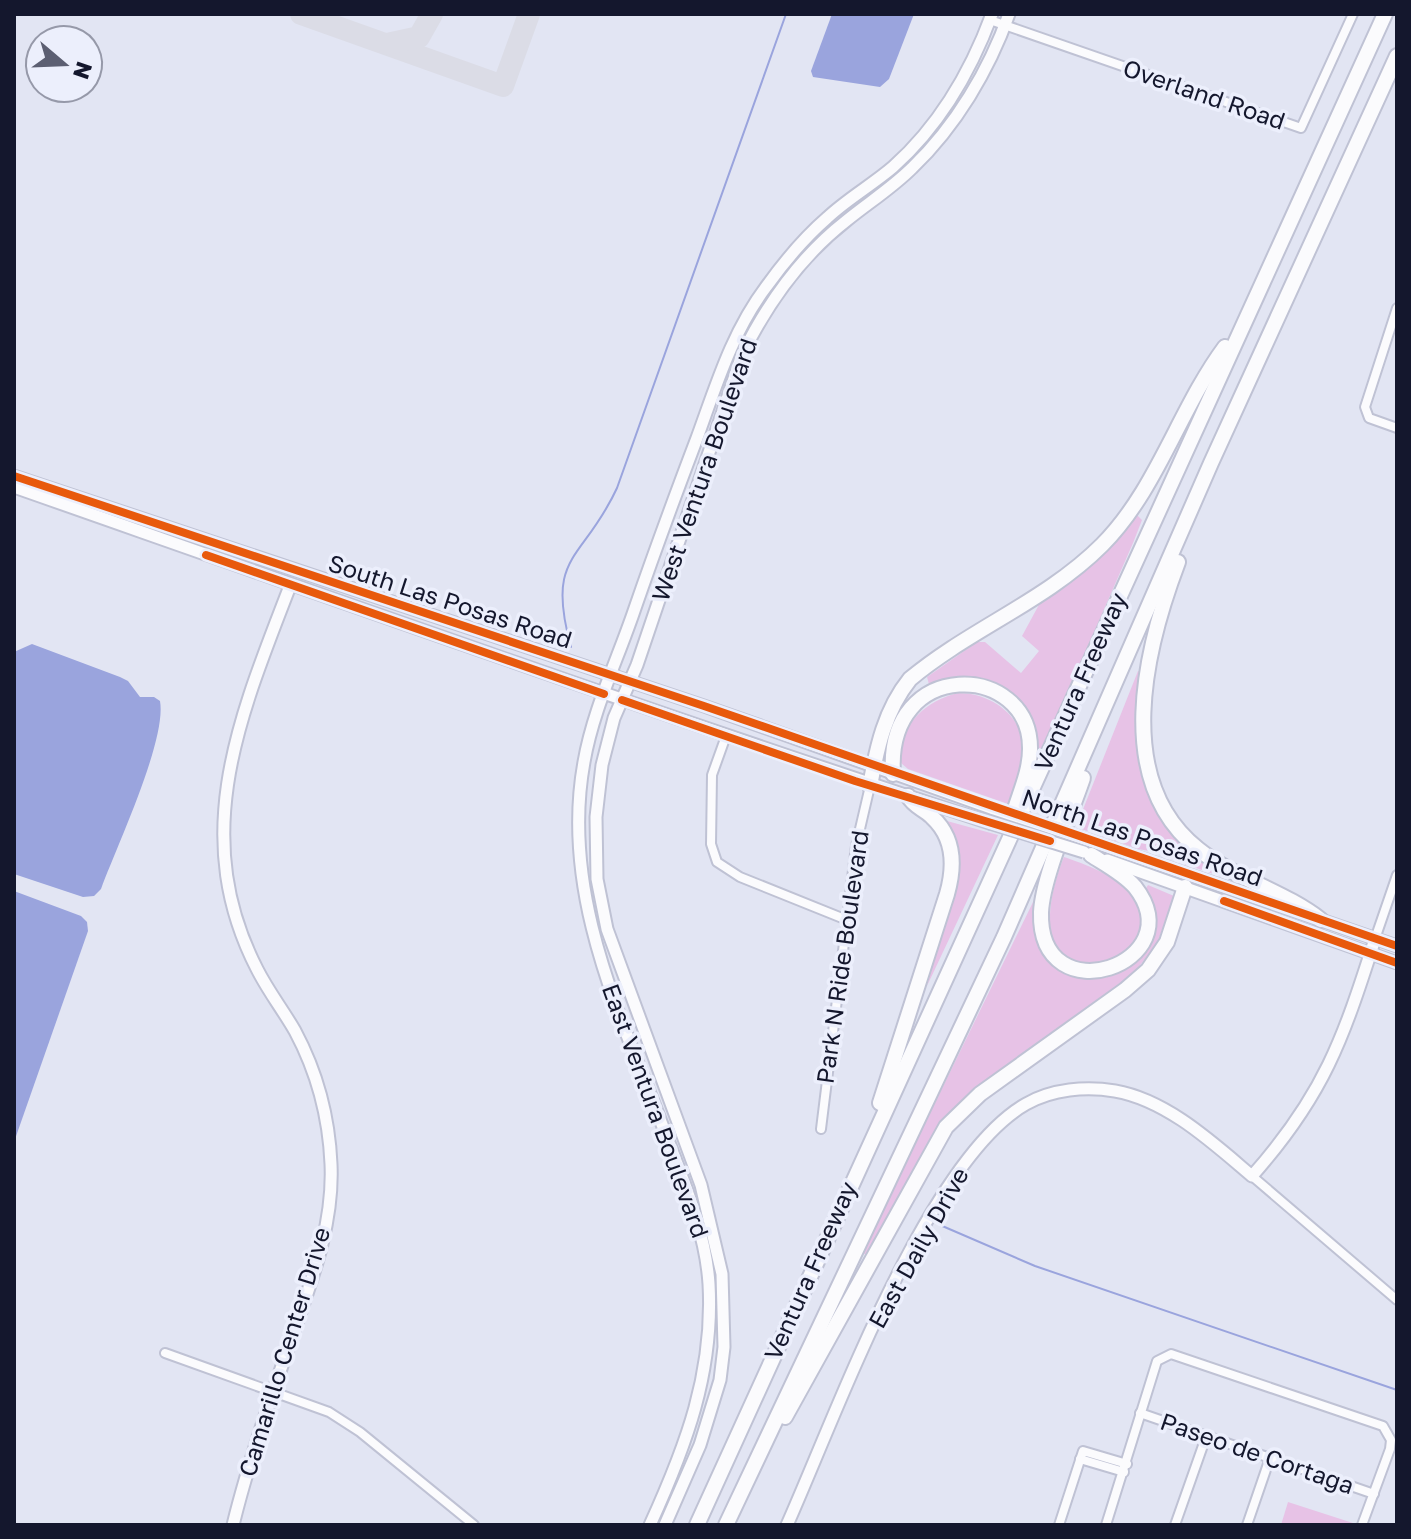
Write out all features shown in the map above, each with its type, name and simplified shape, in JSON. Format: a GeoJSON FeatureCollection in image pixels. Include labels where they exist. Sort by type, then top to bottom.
{"type":"FeatureCollection","features":[{"type":"Feature","properties":{"kind":"highway","name":"Ventura Freeway"},"geometry":{"type":"LineString","coordinates":[[697,1525],[1385,14]]}},
{"type":"Feature","properties":{"kind":"highway","name":"Ventura Freeway"},"geometry":{"type":"LineString","coordinates":[[726,1525],[1004,937],[1211,463],[1397,56]]}},
{"type":"Feature","properties":{"kind":"highway"},"geometry":{"type":"LineString","coordinates":[[870,786],[892,705],[910,679],[1068,574],[1115,530],[1145,486],[1218,356],[1245,320]]}},
{"type":"Feature","properties":{"kind":"highway"},"geometry":{"type":"LineString","coordinates":[[1211,463],[1152,640],[1145,709],[1151,777],[1173,823],[1197,849],[1321,920]]}},
{"type":"Feature","properties":{"kind":"highway"},"geometry":{"type":"LineString","coordinates":[[893,774],[893,752],[907,712],[931,690],[956,683],[976,685],[996,693],[1018,713],[1028,733],[1029,762],[978,907]]}},
{"type":"Feature","properties":{"kind":"highway"},"geometry":{"type":"LineString","coordinates":[[1089,849],[1134,885],[1146,913],[1145,935],[1134,955],[1117,968],[1100,973],[1072,967],[1058,957],[1044,932],[1041,912],[1043,896],[1110,698]]}},
{"type":"Feature","properties":{"kind":"highway"},"geometry":{"type":"LineString","coordinates":[[868,1146],[951,878],[949,842],[935,819],[914,806],[908,796]]}},
{"type":"Feature","properties":{"kind":"highway"},"geometry":{"type":"LineString","coordinates":[[752,1467],[791,1406],[946,1127],[980,1094],[1125,990],[1148,970],[1167,942],[1187,881]]}},
{"type":"Feature","properties":{"kind":"main road","name":"West Ventura Boulevard"},"geometry":{"type":"LineString","coordinates":[[604,694],[661,532],[744,319],[794,251],[829,216],[894,166],[935,122],[969,68],[991,17]]}},
{"type":"Feature","properties":{"kind":"main road","name":"West Ventura Boulevard"},"geometry":{"type":"LineString","coordinates":[[622,700],[742,355],[756,326],[776,296],[825,239],[895,184],[932,148],[982,74],[1007,20]]}},
{"type":"Feature","properties":{"kind":"main road","name":"South Las Posas Road"},"geometry":{"type":"LineString","coordinates":[[14,476],[630,682],[873,767]]}},
{"type":"Feature","properties":{"kind":"main road","name":"South Las Posas Road"},"geometry":{"type":"LineString","coordinates":[[14,487],[290,586],[870,786]]}},
{"type":"Feature","properties":{"kind":"main road"},"geometry":{"type":"LineString","coordinates":[[290,586],[296,582],[306,582],[366,601],[375,598]]}},
{"type":"Feature","properties":{"kind":"main road","name":"Camarillo Center Drive"},"geometry":{"type":"LineString","coordinates":[[233,1525],[325,1231],[331,1181],[329,1135],[321,1096],[306,1054],[241,934],[225,872],[222,810],[232,753],[290,586]]}},
{"type":"Feature","properties":{"kind":"main road","name":"East Ventura Boulevard"},"geometry":{"type":"LineString","coordinates":[[604,694],[591,730],[579,797],[577,830],[583,894],[604,968],[690,1198],[709,1279],[709,1338],[700,1399],[685,1447],[650,1525]]}},
{"type":"Feature","properties":{"kind":"main road","name":"East Ventura Boulevard"},"geometry":{"type":"LineString","coordinates":[[622,700],[608,739],[598,790],[597,879],[607,929],[624,980],[710,1213],[724,1302],[724,1347],[714,1405],[665,1525]]}},
{"type":"Feature","properties":{"kind":"main road","name":"North Las Posas Road"},"geometry":{"type":"LineString","coordinates":[[873,767],[994,809],[1089,849]]}},
{"type":"Feature","properties":{"kind":"main road","name":"North Las Posas Road"},"geometry":{"type":"LineString","coordinates":[[870,786],[1089,849],[1397,946]]}},
{"type":"Feature","properties":{"kind":"main road","name":"North Las Posas Road"},"geometry":{"type":"LineString","coordinates":[[1187,881],[1397,963]]}},
{"type":"Feature","properties":{"kind":"main road"},"geometry":{"type":"LineString","coordinates":[[1252,1176],[1318,1090],[1342,1041],[1375,939]]}},
{"type":"Feature","properties":{"kind":"main road","name":"East Daily Drive"},"geometry":{"type":"LineString","coordinates":[[787,1525],[904,1264],[956,1175],[989,1134],[1011,1114],[1027,1103],[1066,1091],[1100,1089],[1126,1094],[1164,1110],[1252,1176]]}},
{"type":"Feature","properties":{"kind":"street","name":"Overland Road"},"geometry":{"type":"LineString","coordinates":[[991,17],[1007,20],[1301,128],[1353,14]]}},
{"type":"Feature","properties":{"kind":"street"},"geometry":{"type":"LineString","coordinates":[[1397,308],[1365,407],[1369,418],[1397,428]]}},
{"type":"Feature","properties":{"kind":"street"},"geometry":{"type":"LineString","coordinates":[[726,736],[712,775],[711,844],[717,862],[740,877],[847,920]]}},
{"type":"Feature","properties":{"kind":"street","name":"Park N Ride Boulevard"},"geometry":{"type":"LineString","coordinates":[[821,1129],[856,846],[870,786]]}},
{"type":"Feature","properties":{"kind":"street"},"geometry":{"type":"LineString","coordinates":[[1375,939],[1397,875]]}},
{"type":"Feature","properties":{"kind":"street"},"geometry":{"type":"LineString","coordinates":[[1252,1176],[1397,1300]]}},
{"type":"Feature","properties":{"kind":"street"},"geometry":{"type":"LineString","coordinates":[[165,1353],[274,1390],[343,1421],[474,1525]]}},
{"type":"Feature","properties":{"kind":"street"},"geometry":{"type":"LineString","coordinates":[[1106,1525],[1160,1357],[1171,1354],[1377,1424],[1388,1434],[1390,1449],[1362,1525]]}},
{"type":"Feature","properties":{"kind":"street","name":"Paseo de Cortaga"},"geometry":{"type":"LineString","coordinates":[[1140,1413],[1374,1494]]}},
{"type":"Feature","properties":{"kind":"street"},"geometry":{"type":"LineString","coordinates":[[1175,1525],[1206,1437]]}},
{"type":"Feature","properties":{"kind":"street"},"geometry":{"type":"LineString","coordinates":[[1059,1525],[1081,1455],[1126,1468]]}},
{"type":"Feature","properties":{"kind":"street"},"geometry":{"type":"LineString","coordinates":[[1247,1525],[1270,1458]]}},
{"type":"Feature","properties":{"kind":"shaded area"},"geometry":{"type":"Polygon","coordinates":[[[1136,514],[1142,520],[1133,543],[1043,749],[1034,747],[1008,697],[930,688],[927,677],[977,642],[985,642],[1021,673],[1039,651],[1022,636],[1041,601],[1136,514]]]}},
{"type":"Feature","properties":{"kind":"shaded area"},"geometry":{"type":"Polygon","coordinates":[[[1138,671],[1141,672],[1150,789],[1221,872],[1220,876],[1175,861],[1166,854],[1138,849],[1076,827],[1138,671]]]}},
{"type":"Feature","properties":{"kind":"shaded area"},"geometry":{"type":"Polygon","coordinates":[[[958,693],[983,697],[995,703],[1013,719],[1019,730],[1024,755],[1011,805],[908,769],[901,763],[904,738],[916,717],[935,702],[958,693]]]}},
{"type":"Feature","properties":{"kind":"shaded area"},"geometry":{"type":"Polygon","coordinates":[[[947,821],[998,835],[927,986],[946,913],[947,821]]]}},
{"type":"Feature","properties":{"kind":"shaded area"},"geometry":{"type":"Polygon","coordinates":[[[1064,857],[1120,883],[1139,906],[1142,920],[1139,936],[1118,961],[1087,966],[1070,961],[1058,951],[1052,937],[1051,904],[1064,857]]]}},
{"type":"Feature","properties":{"kind":"shaded area"},"geometry":{"type":"Polygon","coordinates":[[[1148,885],[1174,896],[1157,944],[1133,974],[962,1101],[952,1112],[869,1257],[863,1253],[1034,900],[1039,901],[1044,943],[1083,975],[1107,977],[1126,969],[1147,948],[1152,928],[1145,890],[1148,885]]]}},
{"type":"Feature","properties":{"kind":"shaded area"},"geometry":{"type":"Polygon","coordinates":[[[1288,1502],[1356,1524],[1281,1525],[1288,1502]]]}},
{"type":"Feature","properties":{"kind":"water"},"geometry":{"type":"Polygon","coordinates":[[[832,14],[914,14],[889,79],[880,87],[813,77],[811,71],[832,14]]]}},
{"type":"Feature","properties":{"kind":"water"},"geometry":{"type":"Polygon","coordinates":[[[32,644],[120,677],[128,681],[140,697],[154,697],[160,701],[156,741],[148,767],[101,889],[94,896],[83,897],[14,874],[14,652],[32,644]]]}},
{"type":"Feature","properties":{"kind":"water"},"geometry":{"type":"Polygon","coordinates":[[[14,891],[81,916],[87,922],[88,931],[14,1142],[14,891]]]}},
{"type":"Feature","properties":{"kind":"waterway"},"geometry":{"type":"LineString","coordinates":[[571,647],[562,593],[565,575],[617,488],[786,14]]}},
{"type":"Feature","properties":{"kind":"waterway"},"geometry":{"type":"LineString","coordinates":[[940,1225],[1035,1266],[1397,1390]]}},
{"type":"Feature","properties":{"kind":"taxiway"},"geometry":{"type":"LineString","coordinates":[[301,14],[503,86],[529,14]]}},
{"type":"Feature","properties":{"kind":"taxiway"},"geometry":{"type":"LineString","coordinates":[[387,44],[419,37],[432,14]]}},
{"type":"Feature","properties":{"kind":"cycle path"},"geometry":{"type":"LineString","coordinates":[[14,476],[704,706],[1397,946]]}},
{"type":"Feature","properties":{"kind":"cycle path"},"geometry":{"type":"LineString","coordinates":[[206,555],[604,694]]}},
{"type":"Feature","properties":{"kind":"cycle path"},"geometry":{"type":"LineString","coordinates":[[622,700],[855,781],[1050,841]]}},
{"type":"Feature","properties":{"kind":"cycle path"},"geometry":{"type":"LineString","coordinates":[[1224,901],[1397,963]]}}]}
